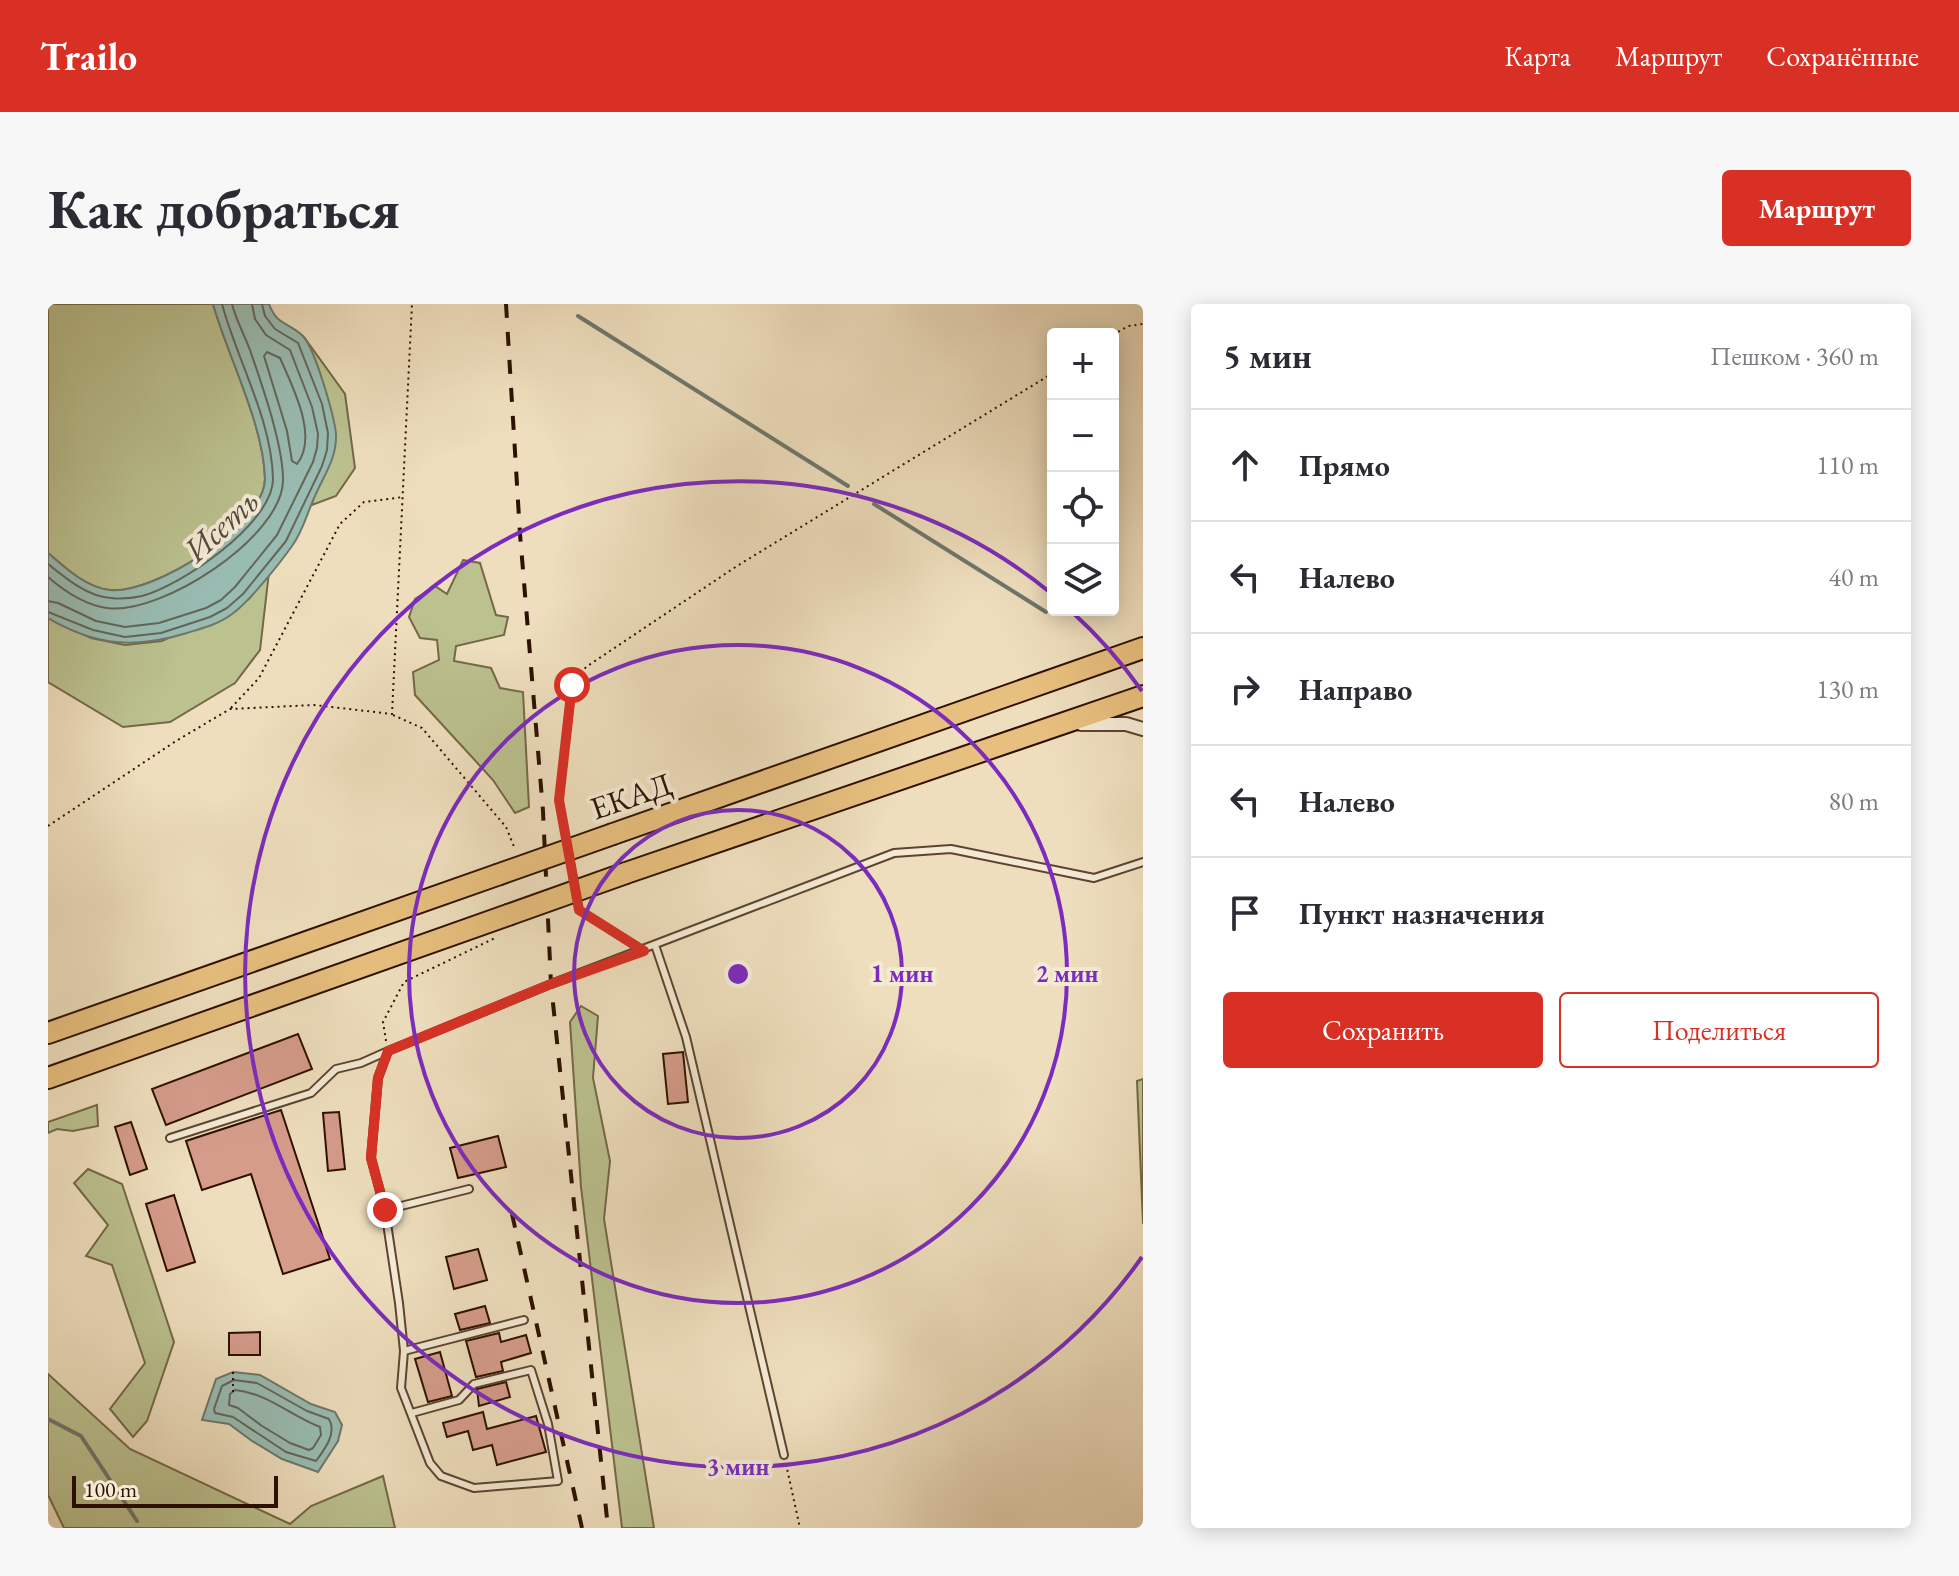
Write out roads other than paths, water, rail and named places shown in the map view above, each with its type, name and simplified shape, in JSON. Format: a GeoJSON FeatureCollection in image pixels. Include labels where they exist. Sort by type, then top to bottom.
{"type":"FeatureCollection","features":[{"type":"Feature","properties":{"kind":"highway","name":"ЕКАД"},"geometry":{"type":"LineString","coordinates":[[48,1033],[1143,648]]}},
{"type":"Feature","properties":{"kind":"highway"},"geometry":{"type":"LineString","coordinates":[[48,1078],[626,873],[1143,696]]}},
{"type":"Feature","properties":{"kind":"street"},"geometry":{"type":"LineString","coordinates":[[1058,725],[1102,722],[1143,729]]}},
{"type":"Feature","properties":{"kind":"lane"},"geometry":{"type":"LineString","coordinates":[[170,1138],[311,1093],[336,1069],[361,1063],[551,984],[894,853],[951,849],[1094,878],[1143,862]]}},
{"type":"Feature","properties":{"kind":"lane"},"geometry":{"type":"LineString","coordinates":[[655,945],[686,1037],[784,1455]]}},
{"type":"Feature","properties":{"kind":"lane"},"geometry":{"type":"LineString","coordinates":[[388,1051],[378,1078],[371,1158],[385,1210],[404,1351],[401,1388],[430,1463],[441,1476],[474,1488],[558,1481],[548,1424],[531,1370],[474,1384],[459,1400],[412,1413]]}},
{"type":"Feature","properties":{"kind":"lane"},"geometry":{"type":"LineString","coordinates":[[385,1210],[469,1189]]}},
{"type":"Feature","properties":{"kind":"lane"},"geometry":{"type":"LineString","coordinates":[[404,1351],[524,1320]]}},
{"type":"Feature","properties":{"kind":"water"},"geometry":{"type":"Polygon","coordinates":[[[213,304],[269,304],[280,320],[303,336],[313,354],[332,412],[336,443],[302,528],[287,553],[255,592],[232,614],[216,623],[168,638],[133,643],[99,639],[66,627],[48,618],[48,553],[93,585],[110,590],[129,589],[178,569],[204,554],[247,516],[260,497],[265,479],[259,436],[213,304]]]}},
{"type":"Feature","properties":{"kind":"water"},"geometry":{"type":"Polygon","coordinates":[[[233,1372],[260,1375],[311,1404],[335,1412],[342,1425],[338,1441],[318,1472],[282,1459],[229,1424],[202,1420],[216,1379],[233,1372]]]}},
{"type":"Feature","properties":{"kind":"waterway"},"geometry":{"type":"LineString","coordinates":[[578,316],[848,486]]}},
{"type":"Feature","properties":{"kind":"waterway"},"geometry":{"type":"LineString","coordinates":[[874,504],[1046,612]]}},
{"type":"Feature","properties":{"kind":"waterway"},"geometry":{"type":"LineString","coordinates":[[48,1419],[81,1436],[137,1521]]}},
{"type":"Feature","properties":{"kind":"railway"},"geometry":{"type":"LineString","coordinates":[[506,304],[520,534],[543,811],[551,984],[608,1528]]}},
{"type":"Feature","properties":{"kind":"railway"},"geometry":{"type":"LineString","coordinates":[[512,1214],[582,1528]]}},
{"type":"Feature","properties":{"kind":"water label","name":"Исеть"},"geometry":{"type":"Point","coordinates":[221,525]}}]}
